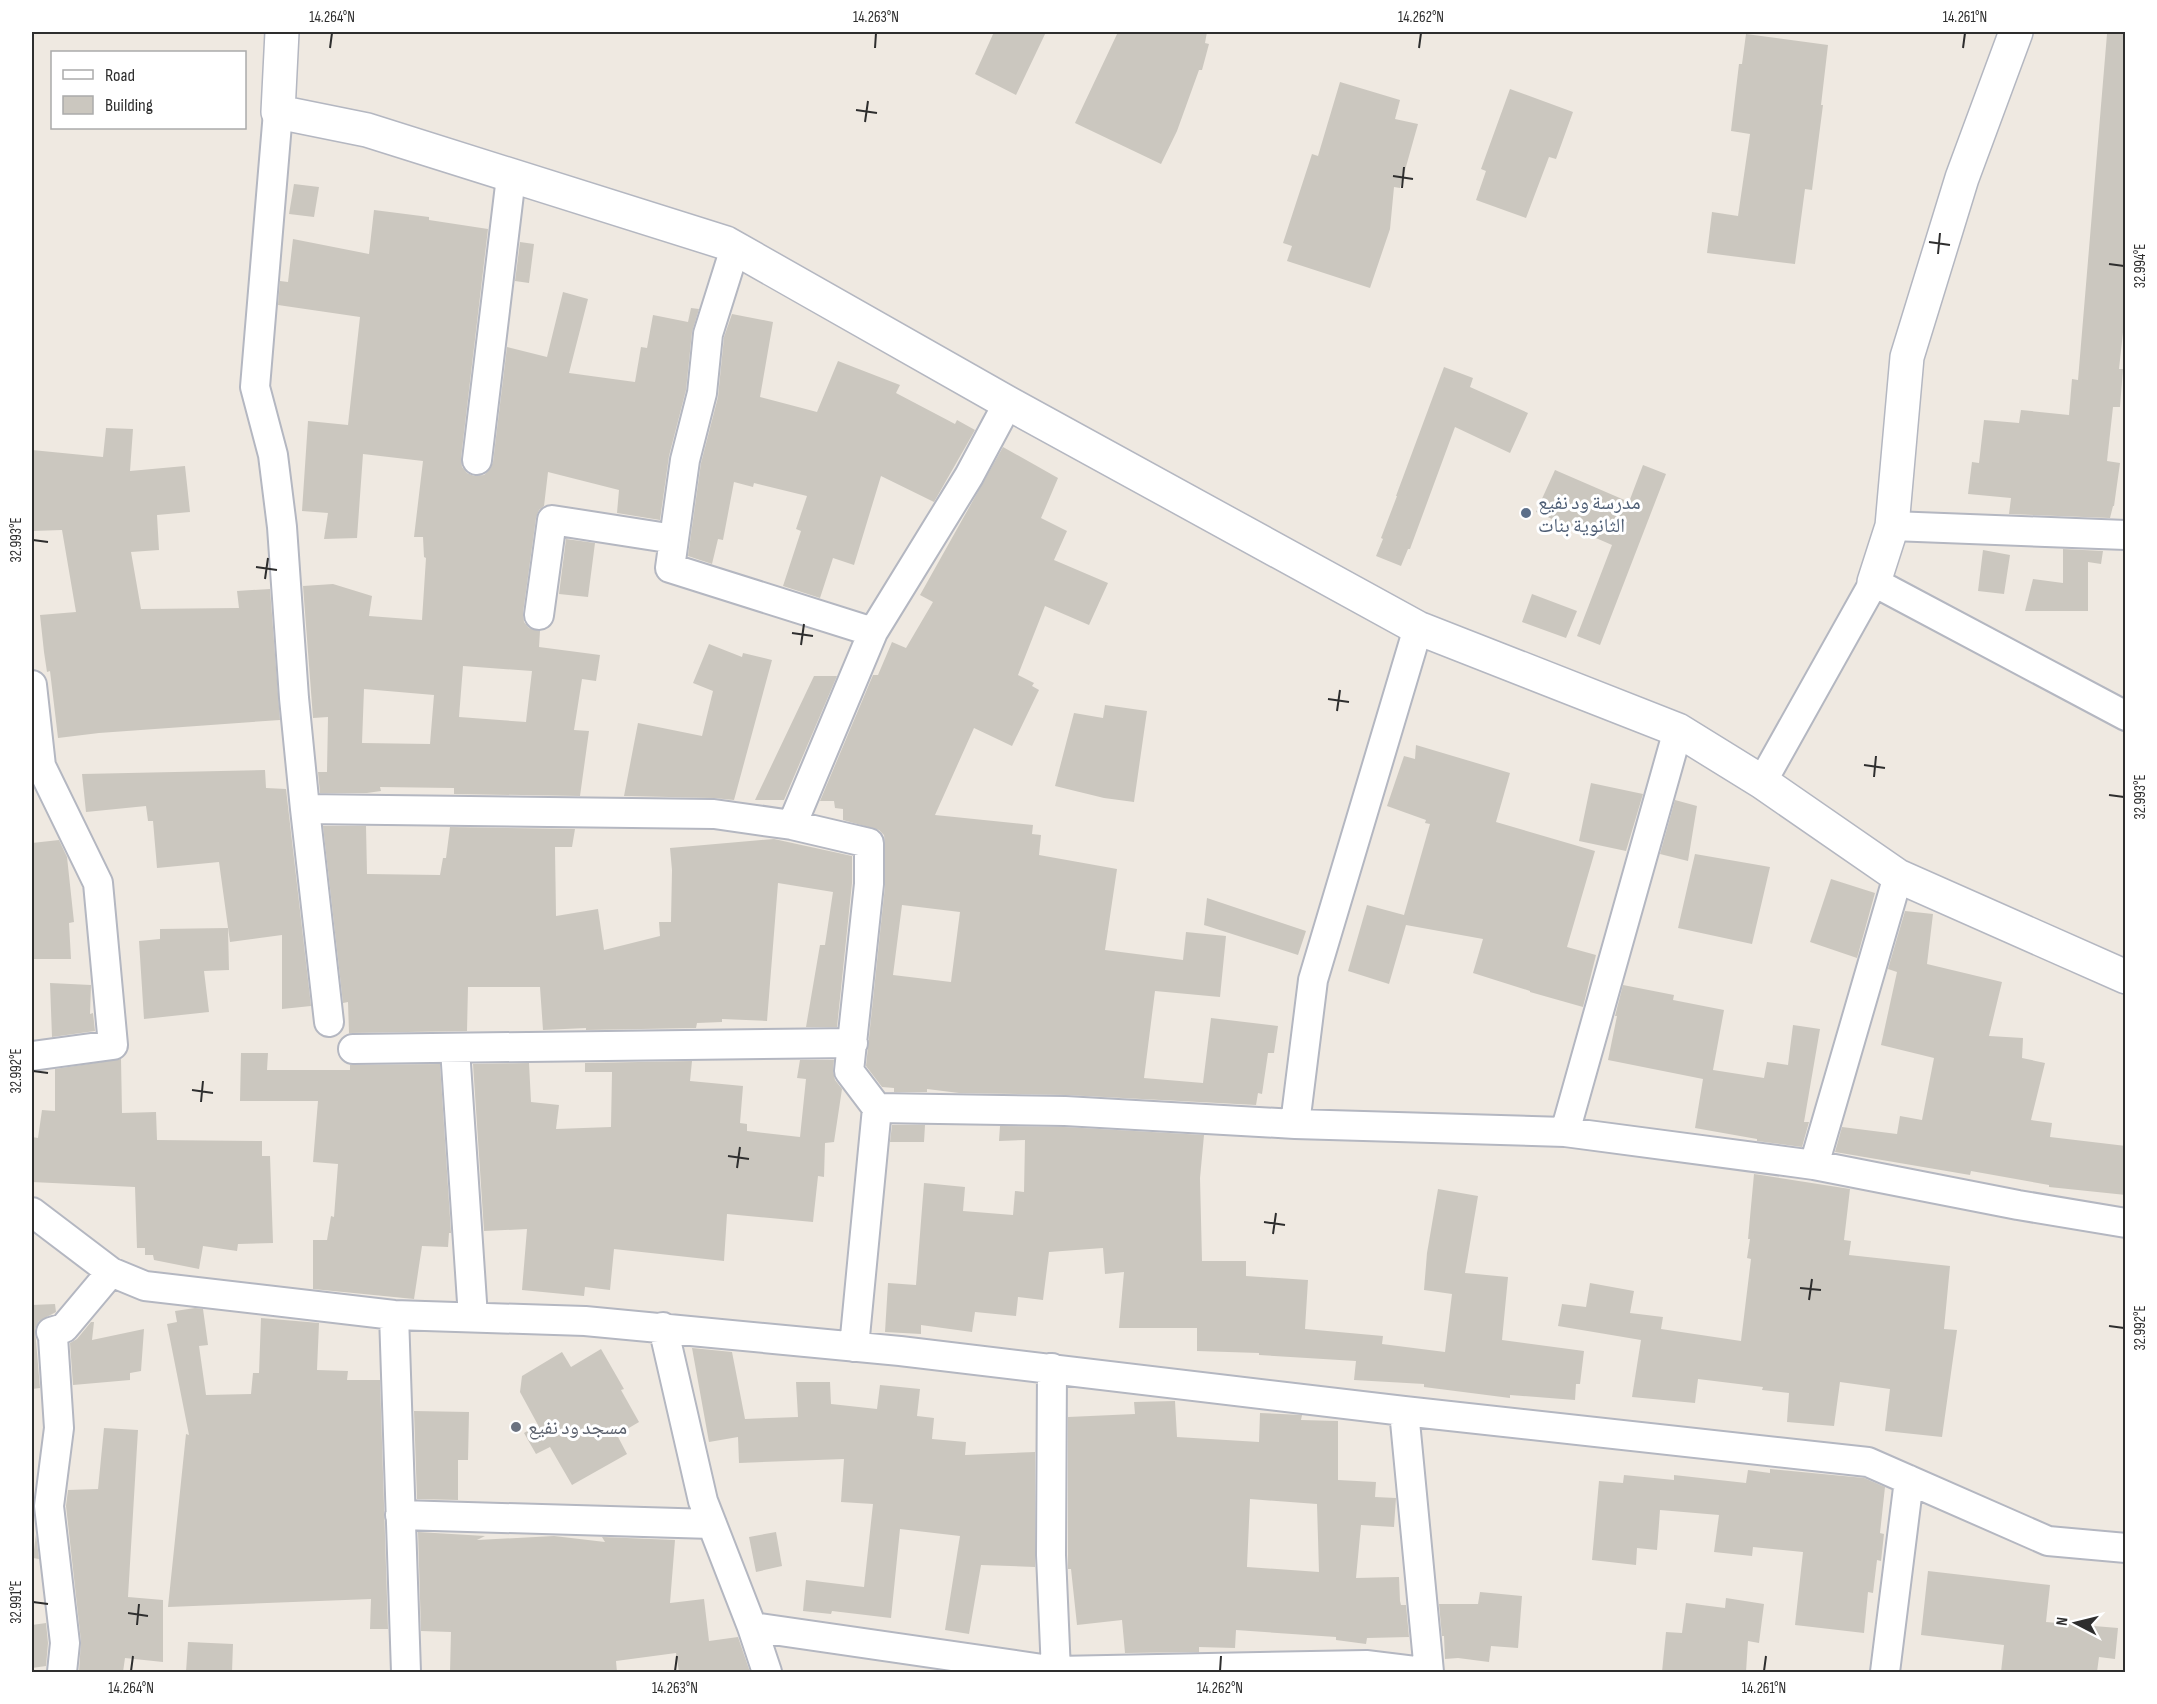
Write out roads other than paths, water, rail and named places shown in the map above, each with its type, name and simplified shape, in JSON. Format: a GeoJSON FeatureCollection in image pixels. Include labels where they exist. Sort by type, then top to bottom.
{"type":"FeatureCollection","features":[{"type":"Feature","properties":{"kind":"street"},"geometry":{"type":"LineString","coordinates":[[282,32],[278,112],[255,387],[273,455],[281,516],[294,698],[329,1022]]}},
{"type":"Feature","properties":{"kind":"street"},"geometry":{"type":"LineString","coordinates":[[1762,782],[1874,582],[1892,526],[1907,357],[1962,178],[2016,32]]}},
{"type":"Feature","properties":{"kind":"street"},"geometry":{"type":"LineString","coordinates":[[278,112],[367,130],[726,243],[1008,403],[1418,628],[1678,730],[1762,782],[1898,876],[2126,977]]}},
{"type":"Feature","properties":{"kind":"street"},"geometry":{"type":"LineString","coordinates":[[477,460],[511,177]]}},
{"type":"Feature","properties":{"kind":"street"},"geometry":{"type":"LineString","coordinates":[[735,248],[708,334],[702,393],[685,460],[670,568],[873,632]]}},
{"type":"Feature","properties":{"kind":"street"},"geometry":{"type":"LineString","coordinates":[[792,825],[873,632],[969,476],[1008,403]]}},
{"type":"Feature","properties":{"kind":"street"},"geometry":{"type":"LineString","coordinates":[[539,615],[552,520],[674,539]]}},
{"type":"Feature","properties":{"kind":"street"},"geometry":{"type":"LineString","coordinates":[[1892,526],[2126,535]]}},
{"type":"Feature","properties":{"kind":"street"},"geometry":{"type":"LineString","coordinates":[[1874,582],[2126,716]]}},
{"type":"Feature","properties":{"kind":"street"},"geometry":{"type":"LineString","coordinates":[[1295,1124],[1313,980],[1418,628]]}},
{"type":"Feature","properties":{"kind":"street"},"geometry":{"type":"LineString","coordinates":[[32,685],[41,766],[98,883],[113,1045],[32,1056]]}},
{"type":"Feature","properties":{"kind":"street"},"geometry":{"type":"LineString","coordinates":[[1565,1132],[1678,730]]}},
{"type":"Feature","properties":{"kind":"street"},"geometry":{"type":"LineString","coordinates":[[305,809],[714,814],[792,825],[869,843],[869,884],[849,1071],[877,1108],[854,1347]]}},
{"type":"Feature","properties":{"kind":"street"},"geometry":{"type":"LineString","coordinates":[[1814,1165],[1898,876]]}},
{"type":"Feature","properties":{"kind":"street"},"geometry":{"type":"LineString","coordinates":[[353,1049],[853,1043]]}},
{"type":"Feature","properties":{"kind":"street"},"geometry":{"type":"LineString","coordinates":[[454,1049],[473,1317]]}},
{"type":"Feature","properties":{"kind":"street"},"geometry":{"type":"LineString","coordinates":[[877,1108],[1065,1111],[1295,1124],[1565,1132],[1814,1165],[2018,1205],[2126,1223]]}},
{"type":"Feature","properties":{"kind":"street"},"geometry":{"type":"LineString","coordinates":[[32,1212],[111,1272],[145,1286],[394,1315],[585,1321],[663,1327],[1052,1368],[1404,1411],[1868,1462],[2048,1541],[2126,1548]]}},
{"type":"Feature","properties":{"kind":"street"},"geometry":{"type":"LineString","coordinates":[[62,1672],[65,1643],[49,1506],[59,1428],[51,1332],[64,1328],[111,1272]]}},
{"type":"Feature","properties":{"kind":"street"},"geometry":{"type":"LineString","coordinates":[[394,1315],[406,1672]]}},
{"type":"Feature","properties":{"kind":"street"},"geometry":{"type":"LineString","coordinates":[[663,1327],[703,1501],[753,1628],[767,1672]]}},
{"type":"Feature","properties":{"kind":"street"},"geometry":{"type":"LineString","coordinates":[[1052,1368],[1051,1555],[1056,1672]]}},
{"type":"Feature","properties":{"kind":"street"},"geometry":{"type":"LineString","coordinates":[[1404,1411],[1429,1672]]}},
{"type":"Feature","properties":{"kind":"street"},"geometry":{"type":"LineString","coordinates":[[1885,1672],[1909,1480]]}},
{"type":"Feature","properties":{"kind":"street"},"geometry":{"type":"LineString","coordinates":[[400,1515],[712,1524]]}},
{"type":"Feature","properties":{"kind":"street"},"geometry":{"type":"LineString","coordinates":[[753,1628],[1056,1672],[1366,1665],[1423,1672]]}},
{"type":"Feature","properties":{"kind":"place","name":"مدرسة ود نفيع الثانوية بنات"},"geometry":{"type":"Point","coordinates":[1526,513]}},
{"type":"Feature","properties":{"kind":"place","name":"مسجد ود نفيع"},"geometry":{"type":"Point","coordinates":[516,1427]}}]}
